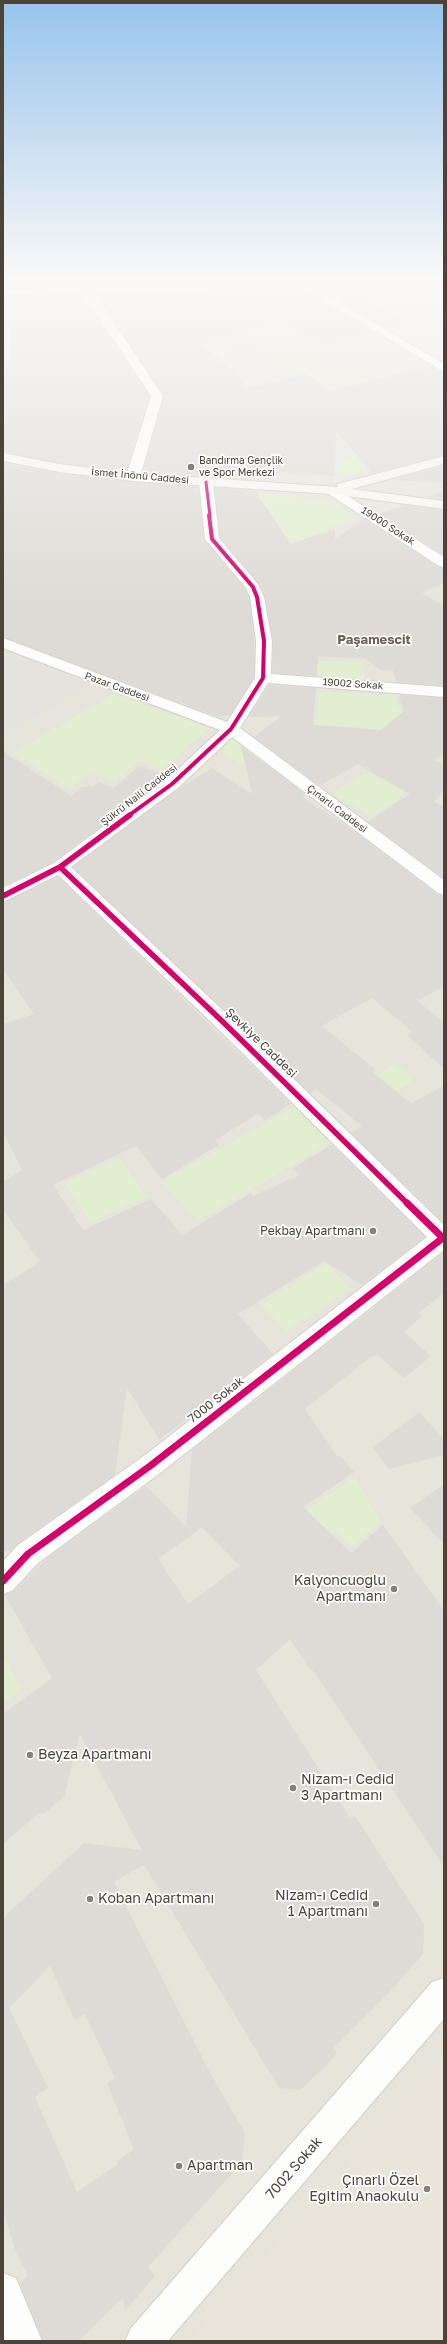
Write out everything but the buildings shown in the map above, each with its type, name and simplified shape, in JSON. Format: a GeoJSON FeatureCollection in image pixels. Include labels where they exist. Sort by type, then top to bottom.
{"type":"FeatureCollection","features":[{"type":"Feature","properties":{"kind":"main road","name":"İsmet İnönü Caddesi"},"geometry":{"type":"LineString","coordinates":[[3,457],[59,468],[133,477],[332,490],[444,505]]}},
{"type":"Feature","properties":{"kind":"main road"},"geometry":{"type":"LineString","coordinates":[[332,490],[444,460]]}},
{"type":"Feature","properties":{"kind":"street"},"geometry":{"type":"LineString","coordinates":[[133,477],[157,396],[153,390]]}},
{"type":"Feature","properties":{"kind":"street"},"geometry":{"type":"LineString","coordinates":[[206,482],[212,539],[253,587],[257,597],[264,641],[263,678]]}},
{"type":"Feature","properties":{"kind":"street","name":"19000 Sokak"},"geometry":{"type":"LineString","coordinates":[[332,490],[444,563]]}},
{"type":"Feature","properties":{"kind":"street","name":"Pazar Caddesi"},"geometry":{"type":"LineString","coordinates":[[3,643],[231,729]]}},
{"type":"Feature","properties":{"kind":"street","name":"19002 Sokak"},"geometry":{"type":"LineString","coordinates":[[263,678],[444,692]]}},
{"type":"Feature","properties":{"kind":"street","name":"Şükrü Naili Caddesi"},"geometry":{"type":"LineString","coordinates":[[3,896],[60,867],[172,784],[231,729],[263,678]]}},
{"type":"Feature","properties":{"kind":"street","name":"Çınarlı Caddesi"},"geometry":{"type":"LineString","coordinates":[[231,729],[442,886]]}},
{"type":"Feature","properties":{"kind":"street","name":"Şevkiye Caddesi"},"geometry":{"type":"LineString","coordinates":[[60,867],[222,1021],[444,1238]]}},
{"type":"Feature","properties":{"kind":"street","name":"7000 Sokak"},"geometry":{"type":"LineString","coordinates":[[3,1581],[22,1559],[42,1543],[150,1466],[444,1238]]}},
{"type":"Feature","properties":{"kind":"street","name":"7002 Sokak"},"geometry":{"type":"LineString","coordinates":[[144,2341],[444,1994]]}},
{"type":"Feature","properties":{"kind":"street"},"geometry":{"type":"LineString","coordinates":[[3,2291],[23,2341]]}},
{"type":"Feature","properties":{"kind":"shaded area"},"geometry":{"type":"Polygon","coordinates":[[[3,390],[444,390],[444,2341],[3,2341],[3,390]]]}},
{"type":"Feature","properties":{"kind":"shaded area"},"geometry":{"type":"Polygon","coordinates":[[[15,653],[91,686],[3,735],[3,661],[15,653]]]}},
{"type":"Feature","properties":{"kind":"shaded area"},"geometry":{"type":"Polygon","coordinates":[[[444,2057],[444,2341],[188,2341],[395,2111],[444,2057]]]}},
{"type":"Feature","properties":{"kind":"green space"},"geometry":{"type":"Polygon","coordinates":[[[337,458],[357,458],[368,473],[337,476],[337,458]]]}},
{"type":"Feature","properties":{"kind":"green space"},"geometry":{"type":"Polygon","coordinates":[[[235,491],[319,499],[335,503],[356,519],[322,531],[331,538],[292,544],[269,510],[219,517],[212,499],[235,500],[235,491]]]}},
{"type":"Feature","properties":{"kind":"green space"},"geometry":{"type":"Polygon","coordinates":[[[275,660],[363,662],[365,683],[274,676],[275,660]]]}},
{"type":"Feature","properties":{"kind":"green space"},"geometry":{"type":"Polygon","coordinates":[[[318,691],[396,696],[397,706],[424,723],[378,734],[358,732],[358,727],[317,725],[318,691]]]}},
{"type":"Feature","properties":{"kind":"green space"},"geometry":{"type":"Polygon","coordinates":[[[113,694],[209,728],[162,770],[139,761],[115,782],[90,772],[70,789],[13,753],[113,694]]]}},
{"type":"Feature","properties":{"kind":"green space"},"geometry":{"type":"Polygon","coordinates":[[[231,739],[237,740],[261,758],[239,764],[225,756],[222,753],[231,739]]]}},
{"type":"Feature","properties":{"kind":"green space"},"geometry":{"type":"Polygon","coordinates":[[[367,772],[404,790],[399,799],[371,817],[332,793],[367,772]]]}},
{"type":"Feature","properties":{"kind":"green space"},"geometry":{"type":"Polygon","coordinates":[[[395,1064],[416,1081],[348,1113],[330,1099],[395,1064]]]}},
{"type":"Feature","properties":{"kind":"green space"},"geometry":{"type":"Polygon","coordinates":[[[295,1106],[332,1142],[197,1221],[161,1182],[295,1106]]]}},
{"type":"Feature","properties":{"kind":"green space"},"geometry":{"type":"Polygon","coordinates":[[[120,1158],[147,1197],[90,1222],[64,1183],[120,1158]]]}},
{"type":"Feature","properties":{"kind":"green space"},"geometry":{"type":"Polygon","coordinates":[[[326,1263],[351,1289],[286,1332],[261,1305],[326,1263]]]}},
{"type":"Feature","properties":{"kind":"green space"},"geometry":{"type":"Polygon","coordinates":[[[355,1477],[381,1522],[351,1547],[334,1531],[295,1568],[272,1542],[312,1506],[355,1477]]]}},
{"type":"Feature","properties":{"kind":"green space"},"geometry":{"type":"Polygon","coordinates":[[[3,1653],[22,1690],[3,1705],[3,1653]]]}},
{"type":"Feature","properties":{"kind":"cycle path"},"geometry":{"type":"LineString","coordinates":[[3,896],[60,867],[172,784],[231,729],[263,678],[264,641],[257,597],[253,587],[212,539],[206,482]]}},
{"type":"Feature","properties":{"kind":"cycle path"},"geometry":{"type":"LineString","coordinates":[[60,867],[222,1021],[444,1239]]}},
{"type":"Feature","properties":{"kind":"cycle path"},"geometry":{"type":"LineString","coordinates":[[3,1581],[28,1554],[150,1466],[444,1237]]}},
{"type":"Feature","properties":{"kind":"place","name":"Bandırma Gençlik ve Spor Merkezi"},"geometry":{"type":"Point","coordinates":[191,467]}},
{"type":"Feature","properties":{"kind":"place","name":"Pekbay Apartmanı"},"geometry":{"type":"Point","coordinates":[373,1231]}},
{"type":"Feature","properties":{"kind":"place","name":"Kalyoncuoğlu Apartmanı"},"geometry":{"type":"Point","coordinates":[394,1589]}},
{"type":"Feature","properties":{"kind":"place","name":"Beyza Apartmanı"},"geometry":{"type":"Point","coordinates":[30,1755]}},
{"type":"Feature","properties":{"kind":"place","name":"Nizam-ı Cedid 3 Apartmanı"},"geometry":{"type":"Point","coordinates":[293,1788]}},
{"type":"Feature","properties":{"kind":"place","name":"Koban Apartmanı"},"geometry":{"type":"Point","coordinates":[90,1899]}},
{"type":"Feature","properties":{"kind":"place","name":"Nizam-ı Cedid 1 Apartmanı"},"geometry":{"type":"Point","coordinates":[376,1904]}},
{"type":"Feature","properties":{"kind":"place","name":"Apartman"},"geometry":{"type":"Point","coordinates":[179,2166]}},
{"type":"Feature","properties":{"kind":"place","name":"Çınarlı Özel Eğitim Anaokulu"},"geometry":{"type":"Point","coordinates":[427,2189]}},
{"type":"Feature","properties":{"kind":"district","name":"Paşamescit"},"geometry":{"type":"Point","coordinates":[374,640]}}]}
